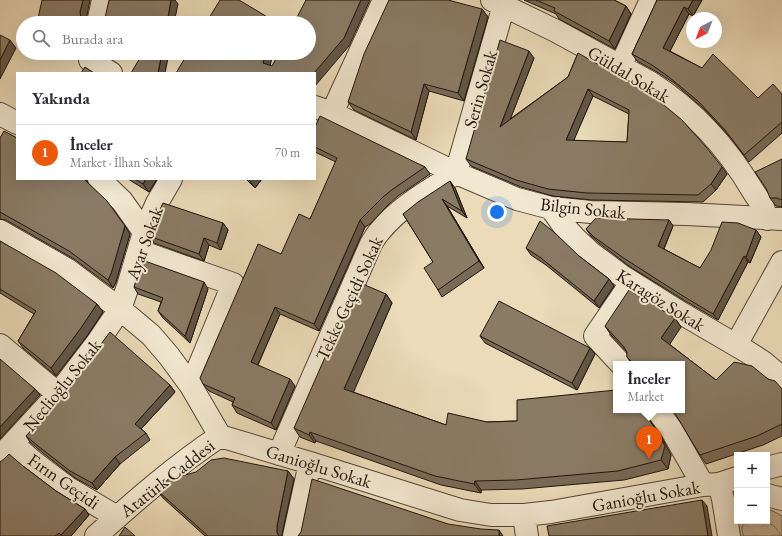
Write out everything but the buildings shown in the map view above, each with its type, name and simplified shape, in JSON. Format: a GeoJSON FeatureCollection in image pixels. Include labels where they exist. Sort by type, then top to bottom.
{"type":"FeatureCollection","features":[{"type":"Feature","properties":{"kind":"street"},"geometry":{"type":"LineString","coordinates":[[100,16],[103,0]]}},
{"type":"Feature","properties":{"kind":"street"},"geometry":{"type":"LineString","coordinates":[[324,110],[384,0]]}},
{"type":"Feature","properties":{"kind":"street"},"geometry":{"type":"LineString","coordinates":[[620,67],[651,0]]}},
{"type":"Feature","properties":{"kind":"street","name":"Güldal Sokak"},"geometry":{"type":"LineString","coordinates":[[498,3],[556,31],[660,89],[706,128],[730,157],[762,205],[774,219]]}},
{"type":"Feature","properties":{"kind":"street","name":"Serin Sokak"},"geometry":{"type":"LineString","coordinates":[[456,173],[498,3]]}},
{"type":"Feature","properties":{"kind":"street"},"geometry":{"type":"LineString","coordinates":[[88,62],[109,72]]}},
{"type":"Feature","properties":{"kind":"street","name":"Bilgin Sokak"},"geometry":{"type":"LineString","coordinates":[[324,110],[456,173],[517,199],[551,208],[590,212],[686,214],[774,219]]}},
{"type":"Feature","properties":{"kind":"street"},"geometry":{"type":"LineString","coordinates":[[0,114],[16,122]]}},
{"type":"Feature","properties":{"kind":"street","name":"Tekke Geçidi Sokak"},"geometry":{"type":"LineString","coordinates":[[279,454],[371,244],[379,231],[405,207],[456,173]]}},
{"type":"Feature","properties":{"kind":"street"},"geometry":{"type":"LineString","coordinates":[[100,180],[122,201],[142,242],[233,284],[191,386]]}},
{"type":"Feature","properties":{"kind":"street","name":"Ayar Sokak"},"geometry":{"type":"LineString","coordinates":[[120,309],[142,242],[157,203],[170,180]]}},
{"type":"Feature","properties":{"kind":"street","name":"Karagöz Sokak"},"geometry":{"type":"LineString","coordinates":[[551,208],[563,225],[575,238],[631,283],[736,345],[763,362],[782,378]]}},
{"type":"Feature","properties":{"kind":"street"},"geometry":{"type":"LineString","coordinates":[[0,231],[68,270],[120,309],[151,335],[169,356],[191,386],[220,436]]}},
{"type":"Feature","properties":{"kind":"street"},"geometry":{"type":"LineString","coordinates":[[736,345],[782,262]]}},
{"type":"Feature","properties":{"kind":"street"},"geometry":{"type":"LineString","coordinates":[[618,361],[595,336],[631,283]]}},
{"type":"Feature","properties":{"kind":"street","name":"Neclioğlu Sokak"},"geometry":{"type":"LineString","coordinates":[[6,450],[58,394],[98,343],[120,309]]}},
{"type":"Feature","properties":{"kind":"street"},"geometry":{"type":"LineString","coordinates":[[0,345],[58,394]]}},
{"type":"Feature","properties":{"kind":"street"},"geometry":{"type":"LineString","coordinates":[[659,413],[671,429],[724,484],[723,499],[729,536]]}},
{"type":"Feature","properties":{"kind":"street","name":"Ganioğlu Sokak"},"geometry":{"type":"LineString","coordinates":[[220,436],[460,510],[491,515],[525,526],[551,512],[724,484]]}},
{"type":"Feature","properties":{"kind":"street","name":"Atatürk Caddesi"},"geometry":{"type":"LineString","coordinates":[[96,536],[167,474],[201,448],[220,436]]}},
{"type":"Feature","properties":{"kind":"street","name":"Fırın Geçidi"},"geometry":{"type":"LineString","coordinates":[[6,450],[35,463],[68,488],[117,517]]}},
{"type":"Feature","properties":{"kind":"street"},"geometry":{"type":"LineString","coordinates":[[294,536],[310,463]]}},
{"type":"Feature","properties":{"kind":"street"},"geometry":{"type":"LineString","coordinates":[[770,467],[782,464]]}},
{"type":"Feature","properties":{"kind":"street"},"geometry":{"type":"LineString","coordinates":[[770,497],[782,499]]}},
{"type":"Feature","properties":{"kind":"green space"},"geometry":{"type":"Polygon","coordinates":[[[723,499],[734,500],[734,524],[770,524],[770,510],[782,516],[782,536],[729,536],[723,499]]]}},
{"type":"Feature","properties":{"kind":"green space"},"geometry":{"type":"Polygon","coordinates":[[[770,524],[778,530],[781,536],[744,536],[742,532],[743,525],[770,524]]]}},
{"type":"Feature","properties":{"kind":"place","name":"İnceler"},"geometry":{"type":"Point","coordinates":[649,459]}}]}
